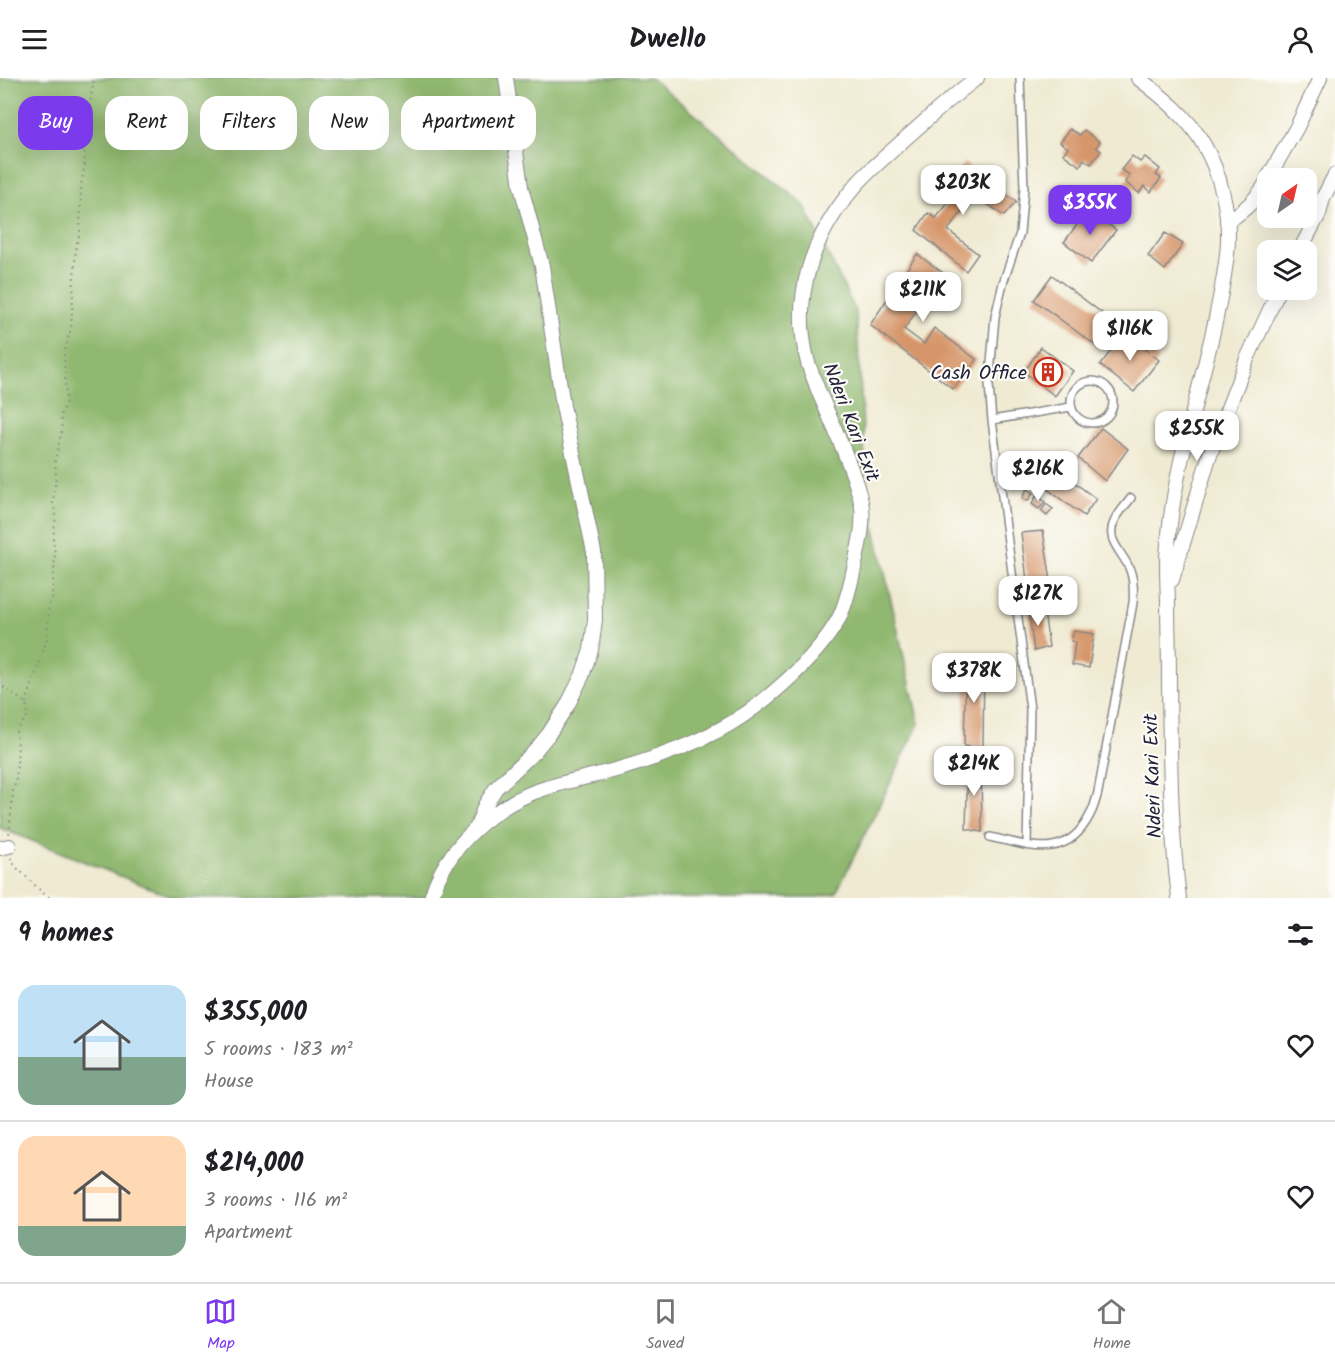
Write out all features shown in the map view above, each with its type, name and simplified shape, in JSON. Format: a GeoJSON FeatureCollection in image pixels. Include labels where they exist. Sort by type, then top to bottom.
{"type":"FeatureCollection","features":[{"type":"Feature","properties":{"kind":"street"},"geometry":{"type":"LineString","coordinates":[[476,829],[485,805],[496,788],[548,735],[567,706],[582,676],[591,650],[595,620],[594,552],[563,406],[542,266],[521,187],[506,78]]}},
{"type":"Feature","properties":{"kind":"street","name":"Nderi Kari Exit"},"geometry":{"type":"LineString","coordinates":[[431,898],[446,864],[476,829],[497,812],[518,799],[544,788],[629,766],[720,730],[778,688],[826,639],[840,617],[848,593],[861,537],[862,506],[850,466],[808,363],[802,321],[803,296],[808,272],[816,245],[826,226],[858,183],[947,101],[977,78]]}},
{"type":"Feature","properties":{"kind":"street","name":"Nderi Kari Exit"},"geometry":{"type":"LineString","coordinates":[[1138,78],[1172,106],[1203,143],[1220,186],[1226,213],[1228,239],[1223,282],[1187,434],[1168,546],[1172,821],[1179,898]]}},
{"type":"Feature","properties":{"kind":"street"},"geometry":{"type":"LineString","coordinates":[[1274,168],[1320,78]]}},
{"type":"Feature","properties":{"kind":"street"},"geometry":{"type":"LineString","coordinates":[[1305,240],[1335,175]]}},
{"type":"Feature","properties":{"kind":"street"},"geometry":{"type":"LineString","coordinates":[[1323,198],[1335,189]]}},
{"type":"Feature","properties":{"kind":"street"},"geometry":{"type":"LineString","coordinates":[[1227,222],[1257,196]]}},
{"type":"Feature","properties":{"kind":"street"},"geometry":{"type":"LineString","coordinates":[[1168,595],[1209,458],[1247,359],[1274,300]]}},
{"type":"Feature","properties":{"kind":"lane"},"geometry":{"type":"LineString","coordinates":[[1020,78],[1024,188],[1020,233],[1003,283],[995,317],[989,385],[1030,709],[1027,845]]}},
{"type":"Feature","properties":{"kind":"lane"},"geometry":{"type":"LineString","coordinates":[[1091,381],[1105,385],[1113,398],[1111,412],[1100,422],[1085,422],[1079,419],[1071,407],[1073,392],[1084,382],[1091,381]]}},
{"type":"Feature","properties":{"kind":"lane"},"geometry":{"type":"LineString","coordinates":[[992,420],[1071,407]]}},
{"type":"Feature","properties":{"kind":"lane"},"geometry":{"type":"LineString","coordinates":[[990,837],[1046,848],[1071,839],[1091,814],[1098,792],[1117,697],[1133,603],[1134,586],[1130,568],[1111,536],[1114,522],[1131,498]]}},
{"type":"Feature","properties":{"kind":"path"},"geometry":{"type":"LineString","coordinates":[[51,898],[15,866],[5,847],[16,779],[18,745],[16,731],[28,716],[26,702],[47,639],[49,605],[52,598],[55,557],[53,537],[56,517],[53,503],[55,462],[62,429],[61,415],[66,402],[64,354],[71,328],[76,246],[80,233],[81,185],[85,164],[84,144],[94,78]]}},
{"type":"Feature","properties":{"kind":"path"},"geometry":{"type":"LineString","coordinates":[[0,682],[3,687],[26,702]]}},
{"type":"Feature","properties":{"kind":"green space"},"geometry":{"type":"Polygon","coordinates":[[[0,78],[651,78],[804,205],[856,312],[867,494],[919,724],[836,893],[812,898],[175,898],[0,828],[0,78]]]}},
{"type":"Feature","properties":{"kind":"building"},"geometry":{"type":"Polygon","coordinates":[[[1070,129],[1080,135],[1084,130],[1100,142],[1096,147],[1101,151],[1091,164],[1084,159],[1080,166],[1063,154],[1068,148],[1060,142],[1070,129]]]}},
{"type":"Feature","properties":{"kind":"building"},"geometry":{"type":"Polygon","coordinates":[[[1132,156],[1140,162],[1145,157],[1160,169],[1156,175],[1161,178],[1151,192],[1144,186],[1139,193],[1125,182],[1130,175],[1121,170],[1132,156]]]}},
{"type":"Feature","properties":{"kind":"building"},"geometry":{"type":"Polygon","coordinates":[[[964,163],[1016,202],[1004,216],[975,195],[948,230],[978,254],[966,271],[916,230],[928,213],[936,218],[964,184],[956,178],[964,163]]]}},
{"type":"Feature","properties":{"kind":"building"},"geometry":{"type":"Polygon","coordinates":[[[1088,210],[1116,230],[1091,263],[1064,242],[1088,210]]]}},
{"type":"Feature","properties":{"kind":"building"},"geometry":{"type":"Polygon","coordinates":[[[1165,233],[1183,244],[1165,270],[1148,256],[1165,233]]]}},
{"type":"Feature","properties":{"kind":"building"},"geometry":{"type":"Polygon","coordinates":[[[917,254],[957,283],[945,300],[931,291],[904,329],[924,344],[934,328],[977,360],[953,389],[870,325],[917,254]]]}},
{"type":"Feature","properties":{"kind":"building"},"geometry":{"type":"Polygon","coordinates":[[[1052,275],[1111,320],[1095,345],[1034,300],[1052,275]]]}},
{"type":"Feature","properties":{"kind":"building"},"geometry":{"type":"Polygon","coordinates":[[[1125,333],[1159,360],[1134,392],[1100,365],[1125,333]]]}},
{"type":"Feature","properties":{"kind":"building","name":"Cash Office"},"geometry":{"type":"Polygon","coordinates":[[[1041,347],[1073,371],[1055,396],[1024,372],[1041,347]]]}},
{"type":"Feature","properties":{"kind":"building"},"geometry":{"type":"Polygon","coordinates":[[[1101,428],[1128,449],[1105,481],[1078,458],[1101,428]]]}},
{"type":"Feature","properties":{"kind":"building"},"geometry":{"type":"Polygon","coordinates":[[[1038,455],[1096,499],[1084,516],[1024,472],[1038,455]]]}},
{"type":"Feature","properties":{"kind":"building"},"geometry":{"type":"Polygon","coordinates":[[[1027,489],[1033,493],[1028,501],[1022,498],[1027,489]]]}},
{"type":"Feature","properties":{"kind":"building"},"geometry":{"type":"Polygon","coordinates":[[[1037,495],[1045,502],[1039,509],[1032,504],[1037,495]]]}},
{"type":"Feature","properties":{"kind":"building"},"geometry":{"type":"Polygon","coordinates":[[[1046,504],[1053,509],[1047,516],[1041,511],[1046,504]]]}},
{"type":"Feature","properties":{"kind":"building"},"geometry":{"type":"Polygon","coordinates":[[[1043,531],[1052,587],[1028,588],[1021,533],[1043,531]]]}},
{"type":"Feature","properties":{"kind":"building"},"geometry":{"type":"Polygon","coordinates":[[[1043,604],[1049,647],[1034,651],[1028,606],[1043,604]]]}},
{"type":"Feature","properties":{"kind":"building"},"geometry":{"type":"Polygon","coordinates":[[[1074,631],[1094,634],[1089,668],[1072,665],[1075,642],[1071,641],[1074,631]]]}},
{"type":"Feature","properties":{"kind":"building"},"geometry":{"type":"Polygon","coordinates":[[[984,660],[983,749],[964,746],[966,661],[984,660]]]}},
{"type":"Feature","properties":{"kind":"building"},"geometry":{"type":"Polygon","coordinates":[[[968,762],[981,762],[982,832],[966,829],[968,762]]]}},
{"type":"Feature","properties":{"kind":"place","name":"Cash Office"},"geometry":{"type":"Point","coordinates":[1048,372]}}]}
